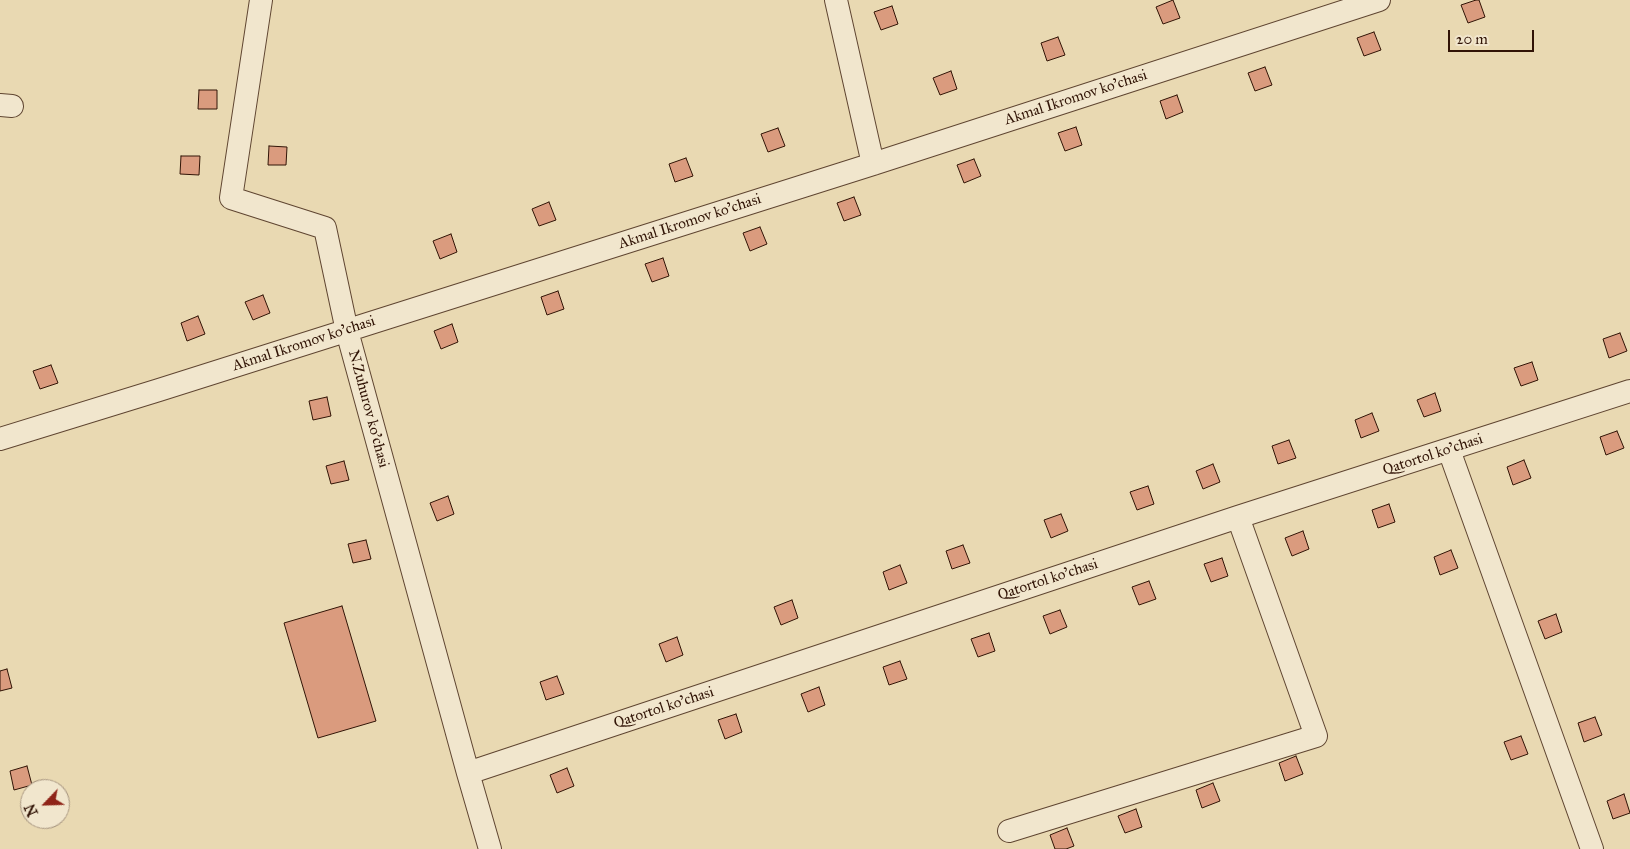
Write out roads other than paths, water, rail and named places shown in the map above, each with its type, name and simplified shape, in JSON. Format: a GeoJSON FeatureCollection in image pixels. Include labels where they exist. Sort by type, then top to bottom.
{"type":"FeatureCollection","features":[{"type":"Feature","properties":{"kind":"street","name":"N.Zuhurov ko'chasi"},"geometry":{"type":"LineString","coordinates":[[261,0],[230,198],[326,228],[347,331],[490,849]]}},
{"type":"Feature","properties":{"kind":"street"},"geometry":{"type":"LineString","coordinates":[[836,0],[873,164]]}},
{"type":"Feature","properties":{"kind":"street","name":"Akmal Ikromov ko'chasi"},"geometry":{"type":"LineString","coordinates":[[0,439],[873,164],[1379,0]]}},
{"type":"Feature","properties":{"kind":"street","name":"Qatortol ko'chasi"},"geometry":{"type":"LineString","coordinates":[[468,773],[1238,517],[1630,392]]}},
{"type":"Feature","properties":{"kind":"street"},"geometry":{"type":"LineString","coordinates":[[1449,450],[1592,849]]}},
{"type":"Feature","properties":{"kind":"street"},"geometry":{"type":"LineString","coordinates":[[1009,831],[1316,736],[1238,517]]}}]}
